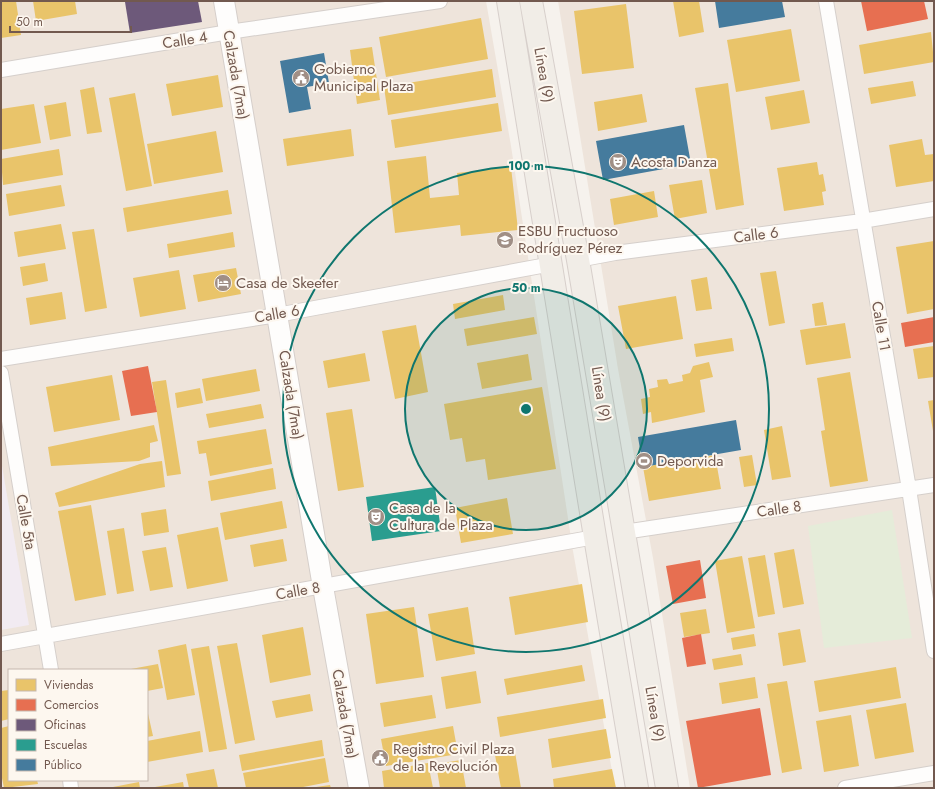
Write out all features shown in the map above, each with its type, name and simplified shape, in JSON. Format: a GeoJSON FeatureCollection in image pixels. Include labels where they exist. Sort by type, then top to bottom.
{"type":"FeatureCollection","features":[{"type":"Feature","properties":{"kind":"main road","name":"Calzada (7ma)"},"geometry":{"type":"LineString","coordinates":[[224,1],[323,587],[359,788]]}},
{"type":"Feature","properties":{"kind":"main road","name":"Línea (9)"},"geometry":{"type":"LineString","coordinates":[[508,1],[637,788]]}},
{"type":"Feature","properties":{"kind":"main road","name":"Línea (9)"},"geometry":{"type":"LineString","coordinates":[[531,1],[578,260],[668,788]]}},
{"type":"Feature","properties":{"kind":"street","name":"Calle 4"},"geometry":{"type":"LineString","coordinates":[[1,70],[229,32],[440,1]]}},
{"type":"Feature","properties":{"kind":"street","name":"Calle 11"},"geometry":{"type":"LineString","coordinates":[[826,1],[862,221],[909,489],[934,651]]}},
{"type":"Feature","properties":{"kind":"street","name":"Calle 6"},"geometry":{"type":"LineString","coordinates":[[578,260],[862,221],[934,209]]}},
{"type":"Feature","properties":{"kind":"street","name":"Calle 6"},"geometry":{"type":"LineString","coordinates":[[1,359],[277,315],[552,264]]}},
{"type":"Feature","properties":{"kind":"street","name":"Calle 5ta"},"geometry":{"type":"LineString","coordinates":[[1,373],[51,669]]}},
{"type":"Feature","properties":{"kind":"street","name":"Calle 8"},"geometry":{"type":"LineString","coordinates":[[624,532],[934,485]]}},
{"type":"Feature","properties":{"kind":"street","name":"Calle 8"},"geometry":{"type":"LineString","coordinates":[[1,644],[595,537]]}},
{"type":"Feature","properties":{"kind":"street"},"geometry":{"type":"LineString","coordinates":[[845,788],[934,773]]}},
{"type":"Feature","properties":{"kind":"shaded area"},"geometry":{"type":"Polygon","coordinates":[[[1,1],[486,1],[511,146],[573,551],[615,788],[1,788],[1,1]]]}},
{"type":"Feature","properties":{"kind":"shaded area"},"geometry":{"type":"Polygon","coordinates":[[[558,1],[934,1],[934,788],[690,788],[653,558],[618,369],[558,1]]]}},
{"type":"Feature","properties":{"kind":"shaded area"},"geometry":{"type":"Polygon","coordinates":[[[1,460],[29,625],[1,630],[1,460]]]}},
{"type":"Feature","properties":{"kind":"green space"},"geometry":{"type":"Polygon","coordinates":[[[892,510],[912,638],[824,648],[808,526],[892,510]]]}},
{"type":"Feature","properties":{"kind":"building: Viviendas"},"geometry":{"type":"Polygon","coordinates":[[[1,1],[16,1],[21,35],[1,38],[1,1]]]}},
{"type":"Feature","properties":{"kind":"building: Viviendas"},"geometry":{"type":"Polygon","coordinates":[[[33,1],[75,1],[77,14],[36,21],[33,1]]]}},
{"type":"Feature","properties":{"kind":"building: Viviendas"},"geometry":{"type":"Polygon","coordinates":[[[673,1],[699,1],[704,32],[679,37],[673,1]]]}},
{"type":"Feature","properties":{"kind":"building: Viviendas"},"geometry":{"type":"Polygon","coordinates":[[[626,4],[634,68],[582,74],[574,11],[626,4]]]}},
{"type":"Feature","properties":{"kind":"building: Viviendas"},"geometry":{"type":"Polygon","coordinates":[[[481,18],[488,59],[386,77],[379,37],[481,18]]]}},
{"type":"Feature","properties":{"kind":"building: Viviendas"},"geometry":{"type":"Polygon","coordinates":[[[791,29],[800,81],[736,92],[727,40],[791,29]]]}},
{"type":"Feature","properties":{"kind":"building: Viviendas"},"geometry":{"type":"Polygon","coordinates":[[[931,32],[934,62],[864,74],[859,45],[931,32]]]}},
{"type":"Feature","properties":{"kind":"building: Viviendas"},"geometry":{"type":"Polygon","coordinates":[[[372,47],[380,100],[357,104],[350,50],[372,47]]]}},
{"type":"Feature","properties":{"kind":"building: Viviendas"},"geometry":{"type":"Polygon","coordinates":[[[492,69],[496,97],[388,115],[384,87],[492,69]]]}},
{"type":"Feature","properties":{"kind":"building: Viviendas"},"geometry":{"type":"Polygon","coordinates":[[[218,75],[223,107],[172,116],[166,84],[218,75]]]}},
{"type":"Feature","properties":{"kind":"building: Viviendas"},"geometry":{"type":"Polygon","coordinates":[[[913,81],[916,96],[871,104],[868,88],[913,81]]]}},
{"type":"Feature","properties":{"kind":"building: Viviendas"},"geometry":{"type":"Polygon","coordinates":[[[728,83],[744,205],[716,210],[695,88],[728,83]]]}},
{"type":"Feature","properties":{"kind":"building: Viviendas"},"geometry":{"type":"Polygon","coordinates":[[[94,87],[102,132],[87,134],[80,90],[94,87]]]}},
{"type":"Feature","properties":{"kind":"building: Viviendas"},"geometry":{"type":"Polygon","coordinates":[[[804,90],[810,123],[771,130],[765,97],[804,90]]]}},
{"type":"Feature","properties":{"kind":"building: Viviendas"},"geometry":{"type":"Polygon","coordinates":[[[135,93],[152,186],[126,191],[109,98],[135,93]]]}},
{"type":"Feature","properties":{"kind":"building: Viviendas"},"geometry":{"type":"Polygon","coordinates":[[[642,94],[647,122],[598,131],[594,102],[642,94]]]}},
{"type":"Feature","properties":{"kind":"building: Viviendas"},"geometry":{"type":"Polygon","coordinates":[[[66,102],[71,136],[50,140],[44,106],[66,102]]]}},
{"type":"Feature","properties":{"kind":"building: Viviendas"},"geometry":{"type":"Polygon","coordinates":[[[498,103],[502,131],[395,148],[391,120],[498,103]]]}},
{"type":"Feature","properties":{"kind":"building: Viviendas"},"geometry":{"type":"Polygon","coordinates":[[[34,104],[41,143],[1,150],[1,109],[34,104]]]}},
{"type":"Feature","properties":{"kind":"building: Viviendas"},"geometry":{"type":"Polygon","coordinates":[[[351,129],[354,156],[287,166],[283,139],[351,129]]]}},
{"type":"Feature","properties":{"kind":"building: Viviendas"},"geometry":{"type":"Polygon","coordinates":[[[216,131],[223,172],[154,184],[147,144],[216,131]]]}},
{"type":"Feature","properties":{"kind":"building: Viviendas"},"geometry":{"type":"Polygon","coordinates":[[[922,139],[925,155],[934,154],[934,181],[896,187],[889,145],[922,139]]]}},
{"type":"Feature","properties":{"kind":"building: Viviendas"},"geometry":{"type":"Polygon","coordinates":[[[59,149],[63,175],[3,185],[1,159],[59,149]]]}},
{"type":"Feature","properties":{"kind":"building: Viviendas"},"geometry":{"type":"Polygon","coordinates":[[[426,156],[430,198],[459,195],[457,173],[511,167],[518,230],[461,236],[460,225],[395,233],[387,161],[426,156]]]}},
{"type":"Feature","properties":{"kind":"building: Viviendas"},"geometry":{"type":"Polygon","coordinates":[[[817,162],[819,175],[823,174],[826,191],[822,192],[824,205],[784,211],[777,168],[817,162]]]}},
{"type":"Feature","properties":{"kind":"building: Viviendas"},"geometry":{"type":"Polygon","coordinates":[[[702,180],[707,213],[675,219],[669,185],[702,180]]]}},
{"type":"Feature","properties":{"kind":"building: Viviendas"},"geometry":{"type":"Polygon","coordinates":[[[61,185],[65,206],[9,216],[6,194],[61,185]]]}},
{"type":"Feature","properties":{"kind":"building: Viviendas"},"geometry":{"type":"Polygon","coordinates":[[[228,190],[232,214],[127,232],[123,208],[228,190]]]}},
{"type":"Feature","properties":{"kind":"building: Viviendas"},"geometry":{"type":"Polygon","coordinates":[[[654,191],[658,217],[614,225],[610,199],[654,191]]]}},
{"type":"Feature","properties":{"kind":"building: Viviendas"},"geometry":{"type":"Polygon","coordinates":[[[61,224],[66,249],[18,257],[14,232],[61,224]]]}},
{"type":"Feature","properties":{"kind":"building: Viviendas"},"geometry":{"type":"Polygon","coordinates":[[[94,229],[107,308],[85,312],[72,232],[94,229]]]}},
{"type":"Feature","properties":{"kind":"building: Viviendas"},"geometry":{"type":"Polygon","coordinates":[[[233,232],[235,247],[169,258],[167,244],[233,232]]]}},
{"type":"Feature","properties":{"kind":"building: Viviendas"},"geometry":{"type":"Polygon","coordinates":[[[934,241],[934,309],[907,314],[896,247],[934,241]]]}},
{"type":"Feature","properties":{"kind":"building: Viviendas"},"geometry":{"type":"Polygon","coordinates":[[[45,263],[48,281],[23,286],[20,267],[45,263]]]}},
{"type":"Feature","properties":{"kind":"building: Viviendas"},"geometry":{"type":"Polygon","coordinates":[[[236,268],[241,294],[198,302],[193,275],[236,268]]]}},
{"type":"Feature","properties":{"kind":"building: Viviendas"},"geometry":{"type":"Polygon","coordinates":[[[179,270],[186,309],[140,317],[133,278],[179,270]]]}},
{"type":"Feature","properties":{"kind":"building: Viviendas"},"geometry":{"type":"Polygon","coordinates":[[[776,271],[785,323],[769,326],[760,273],[776,271]]]}},
{"type":"Feature","properties":{"kind":"building: Viviendas"},"geometry":{"type":"Polygon","coordinates":[[[707,277],[712,309],[696,311],[691,280],[707,277]]]}},
{"type":"Feature","properties":{"kind":"building: Viviendas"},"geometry":{"type":"Polygon","coordinates":[[[62,292],[66,319],[30,325],[26,298],[62,292]]]}},
{"type":"Feature","properties":{"kind":"building: Viviendas"},"geometry":{"type":"Polygon","coordinates":[[[503,295],[505,310],[455,319],[453,304],[503,295]]]}},
{"type":"Feature","properties":{"kind":"building: Viviendas"},"geometry":{"type":"Polygon","coordinates":[[[676,296],[683,339],[626,349],[618,306],[676,296]]]}},
{"type":"Feature","properties":{"kind":"building: Viviendas"},"geometry":{"type":"Polygon","coordinates":[[[823,302],[827,325],[815,326],[812,304],[823,302]]]}},
{"type":"Feature","properties":{"kind":"building: Viviendas"},"geometry":{"type":"Polygon","coordinates":[[[534,317],[537,334],[467,346],[464,329],[534,317]]]}},
{"type":"Feature","properties":{"kind":"building: Viviendas"},"geometry":{"type":"Polygon","coordinates":[[[845,323],[851,358],[806,365],[800,330],[845,323]]]}},
{"type":"Feature","properties":{"kind":"building: Viviendas"},"geometry":{"type":"Polygon","coordinates":[[[416,325],[428,392],[395,399],[382,331],[416,325]]]}},
{"type":"Feature","properties":{"kind":"building: Viviendas"},"geometry":{"type":"Polygon","coordinates":[[[732,338],[734,351],[696,357],[694,344],[732,338]]]}},
{"type":"Feature","properties":{"kind":"building: Viviendas"},"geometry":{"type":"Polygon","coordinates":[[[934,346],[934,377],[918,379],[913,349],[934,346]]]}},
{"type":"Feature","properties":{"kind":"building: Viviendas"},"geometry":{"type":"Polygon","coordinates":[[[365,353],[370,381],[328,388],[323,361],[365,353]]]}},
{"type":"Feature","properties":{"kind":"building: Viviendas"},"geometry":{"type":"Polygon","coordinates":[[[528,354],[532,380],[482,389],[477,363],[528,354]]]}},
{"type":"Feature","properties":{"kind":"building: Viviendas"},"geometry":{"type":"Polygon","coordinates":[[[709,362],[713,377],[700,380],[705,412],[652,423],[651,412],[643,414],[641,399],[650,397],[649,389],[658,387],[657,380],[667,379],[669,384],[683,381],[682,375],[690,373],[693,366],[709,362]]]}},
{"type":"Feature","properties":{"kind":"building: Viviendas"},"geometry":{"type":"Polygon","coordinates":[[[256,369],[260,391],[206,401],[202,379],[256,369]]]}},
{"type":"Feature","properties":{"kind":"building: Viviendas"},"geometry":{"type":"Polygon","coordinates":[[[850,372],[868,481],[830,487],[821,431],[825,430],[817,378],[850,372]]]}},
{"type":"Feature","properties":{"kind":"building: Viviendas"},"geometry":{"type":"Polygon","coordinates":[[[112,375],[120,420],[54,432],[46,387],[112,375]]]}},
{"type":"Feature","properties":{"kind":"building: Viviendas"},"geometry":{"type":"Polygon","coordinates":[[[166,380],[181,474],[167,476],[152,382],[166,380]]]}},
{"type":"Feature","properties":{"kind":"building: Viviendas"},"geometry":{"type":"Polygon","coordinates":[[[542,387],[556,469],[488,480],[485,459],[466,462],[462,438],[450,440],[444,404],[542,387]]]}},
{"type":"Feature","properties":{"kind":"building: Viviendas"},"geometry":{"type":"Polygon","coordinates":[[[200,388],[203,403],[177,408],[175,393],[200,388]]]}},
{"type":"Feature","properties":{"kind":"building: Viviendas"},"geometry":{"type":"Polygon","coordinates":[[[934,400],[934,431],[933,431],[928,401],[934,400]]]}},
{"type":"Feature","properties":{"kind":"building: Viviendas"},"geometry":{"type":"Polygon","coordinates":[[[261,404],[264,418],[209,428],[206,414],[261,404]]]}},
{"type":"Feature","properties":{"kind":"building: Viviendas"},"geometry":{"type":"Polygon","coordinates":[[[352,409],[364,487],[338,491],[326,413],[352,409]]]}},
{"type":"Feature","properties":{"kind":"building: Viviendas"},"geometry":{"type":"Polygon","coordinates":[[[154,425],[158,441],[150,443],[150,457],[139,461],[51,466],[48,447],[154,425]]]}},
{"type":"Feature","properties":{"kind":"building: Viviendas"},"geometry":{"type":"Polygon","coordinates":[[[782,426],[791,477],[772,480],[764,430],[782,426]]]}},
{"type":"Feature","properties":{"kind":"building: Viviendas"},"geometry":{"type":"Polygon","coordinates":[[[266,429],[272,464],[210,476],[206,453],[199,454],[197,441],[266,429]]]}},
{"type":"Feature","properties":{"kind":"building: Viviendas"},"geometry":{"type":"Polygon","coordinates":[[[715,455],[721,489],[649,501],[643,467],[715,455]]]}},
{"type":"Feature","properties":{"kind":"building: Viviendas"},"geometry":{"type":"Polygon","coordinates":[[[752,455],[757,485],[744,487],[739,457],[752,455]]]}},
{"type":"Feature","properties":{"kind":"building: Viviendas"},"geometry":{"type":"Polygon","coordinates":[[[162,461],[165,487],[59,507],[55,493],[140,464],[162,461]]]}},
{"type":"Feature","properties":{"kind":"building: Viviendas"},"geometry":{"type":"Polygon","coordinates":[[[273,468],[276,489],[211,501],[208,481],[273,468]]]}},
{"type":"Feature","properties":{"kind":"building: Viviendas"},"geometry":{"type":"Polygon","coordinates":[[[507,498],[513,534],[461,543],[455,508],[507,498]]]}},
{"type":"Feature","properties":{"kind":"building: Viviendas"},"geometry":{"type":"Polygon","coordinates":[[[282,501],[287,528],[225,540],[220,513],[282,501]]]}},
{"type":"Feature","properties":{"kind":"building: Viviendas"},"geometry":{"type":"Polygon","coordinates":[[[91,505],[106,595],[75,601],[58,511],[91,505]]]}},
{"type":"Feature","properties":{"kind":"building: Viviendas"},"geometry":{"type":"Polygon","coordinates":[[[166,509],[169,532],[144,536],[141,513],[166,509]]]}},
{"type":"Feature","properties":{"kind":"building: Viviendas"},"geometry":{"type":"Polygon","coordinates":[[[218,527],[228,581],[187,589],[177,535],[218,527]]]}},
{"type":"Feature","properties":{"kind":"building: Viviendas"},"geometry":{"type":"Polygon","coordinates":[[[124,528],[134,591],[117,594],[107,531],[124,528]]]}},
{"type":"Feature","properties":{"kind":"building: Viviendas"},"geometry":{"type":"Polygon","coordinates":[[[283,539],[287,561],[254,567],[250,545],[283,539]]]}},
{"type":"Feature","properties":{"kind":"building: Viviendas"},"geometry":{"type":"Polygon","coordinates":[[[166,547],[173,587],[150,591],[142,551],[166,547]]]}},
{"type":"Feature","properties":{"kind":"building: Viviendas"},"geometry":{"type":"Polygon","coordinates":[[[794,549],[804,604],[783,608],[774,553],[794,549]]]}},
{"type":"Feature","properties":{"kind":"building: Viviendas"},"geometry":{"type":"Polygon","coordinates":[[[765,555],[775,614],[758,617],[748,558],[765,555]]]}},
{"type":"Feature","properties":{"kind":"building: Viviendas"},"geometry":{"type":"Polygon","coordinates":[[[742,556],[755,628],[727,633],[715,561],[742,556]]]}},
{"type":"Feature","properties":{"kind":"building: Viviendas"},"geometry":{"type":"Polygon","coordinates":[[[582,584],[588,622],[515,635],[509,597],[582,584]]]}},
{"type":"Feature","properties":{"kind":"building: Viviendas"},"geometry":{"type":"Polygon","coordinates":[[[414,607],[424,677],[376,684],[366,614],[414,607]]]}},
{"type":"Feature","properties":{"kind":"building: Viviendas"},"geometry":{"type":"Polygon","coordinates":[[[468,607],[475,654],[436,661],[428,614],[468,607]]]}},
{"type":"Feature","properties":{"kind":"building: Viviendas"},"geometry":{"type":"Polygon","coordinates":[[[706,609],[710,633],[684,637],[680,613],[706,609]]]}},
{"type":"Feature","properties":{"kind":"building: Viviendas"},"geometry":{"type":"Polygon","coordinates":[[[303,627],[311,675],[270,683],[262,635],[303,627]]]}},
{"type":"Feature","properties":{"kind":"building: Viviendas"},"geometry":{"type":"Polygon","coordinates":[[[800,629],[806,662],[783,666],[778,633],[800,629]]]}},
{"type":"Feature","properties":{"kind":"building: Viviendas"},"geometry":{"type":"Polygon","coordinates":[[[754,634],[756,646],[733,650],[731,638],[754,634]]]}},
{"type":"Feature","properties":{"kind":"building: Viviendas"},"geometry":{"type":"Polygon","coordinates":[[[237,643],[255,740],[235,744],[217,646],[237,643]]]}},
{"type":"Feature","properties":{"kind":"building: Viviendas"},"geometry":{"type":"Polygon","coordinates":[[[186,644],[195,695],[167,700],[158,650],[186,644]]]}},
{"type":"Feature","properties":{"kind":"building: Viviendas"},"geometry":{"type":"Polygon","coordinates":[[[209,646],[227,749],[209,752],[191,649],[209,646]]]}},
{"type":"Feature","properties":{"kind":"building: Viviendas"},"geometry":{"type":"Polygon","coordinates":[[[741,654],[743,665],[714,670],[712,659],[741,654]]]}},
{"type":"Feature","properties":{"kind":"building: Viviendas"},"geometry":{"type":"Polygon","coordinates":[[[158,664],[163,688],[148,691],[148,669],[131,669],[158,664]]]}},
{"type":"Feature","properties":{"kind":"building: Viviendas"},"geometry":{"type":"Polygon","coordinates":[[[582,665],[585,681],[507,695],[504,679],[582,665]]]}},
{"type":"Feature","properties":{"kind":"building: Viviendas"},"geometry":{"type":"Polygon","coordinates":[[[896,667],[901,698],[819,712],[814,681],[896,667]]]}},
{"type":"Feature","properties":{"kind":"building: Viviendas"},"geometry":{"type":"Polygon","coordinates":[[[476,671],[481,703],[446,709],[441,677],[476,671]]]}},
{"type":"Feature","properties":{"kind":"building: Viviendas"},"geometry":{"type":"Polygon","coordinates":[[[755,677],[758,698],[722,704],[719,683],[755,677]]]}},
{"type":"Feature","properties":{"kind":"building: Viviendas"},"geometry":{"type":"Polygon","coordinates":[[[787,681],[802,769],[782,773],[767,684],[787,681]]]}},
{"type":"Feature","properties":{"kind":"building: Viviendas"},"geometry":{"type":"Polygon","coordinates":[[[8,690],[8,719],[1,721],[1,691],[8,690]]]}},
{"type":"Feature","properties":{"kind":"building: Viviendas"},"geometry":{"type":"Polygon","coordinates":[[[310,694],[313,711],[276,718],[272,701],[310,694]]]}},
{"type":"Feature","properties":{"kind":"building: Viviendas"},"geometry":{"type":"Polygon","coordinates":[[[432,695],[436,718],[384,727],[380,703],[432,695]]]}},
{"type":"Feature","properties":{"kind":"building: Viviendas"},"geometry":{"type":"Polygon","coordinates":[[[603,699],[606,718],[500,737],[497,717],[603,699]]]}},
{"type":"Feature","properties":{"kind":"building: Viviendas"},"geometry":{"type":"Polygon","coordinates":[[[906,703],[914,752],[875,759],[866,710],[906,703]]]}},
{"type":"Feature","properties":{"kind":"building: Viviendas"},"geometry":{"type":"Polygon","coordinates":[[[148,714],[153,736],[148,737],[148,714]]]}},
{"type":"Feature","properties":{"kind":"building: Viviendas"},"geometry":{"type":"Polygon","coordinates":[[[851,715],[859,766],[824,772],[816,721],[851,715]]]}},
{"type":"Feature","properties":{"kind":"building: Viviendas"},"geometry":{"type":"Polygon","coordinates":[[[8,726],[8,781],[37,781],[38,784],[4,788],[1,773],[1,728],[8,726]]]}},
{"type":"Feature","properties":{"kind":"building: Viviendas"},"geometry":{"type":"Polygon","coordinates":[[[453,726],[458,754],[386,766],[381,739],[453,726]]]}},
{"type":"Feature","properties":{"kind":"building: Viviendas"},"geometry":{"type":"Polygon","coordinates":[[[606,729],[611,758],[552,768],[548,739],[606,729]]]}},
{"type":"Feature","properties":{"kind":"building: Viviendas"},"geometry":{"type":"Polygon","coordinates":[[[200,731],[203,752],[148,762],[148,741],[200,731]]]}},
{"type":"Feature","properties":{"kind":"building: Viviendas"},"geometry":{"type":"Polygon","coordinates":[[[322,740],[324,756],[242,771],[239,755],[322,740]]]}},
{"type":"Feature","properties":{"kind":"building: Viviendas"},"geometry":{"type":"Polygon","coordinates":[[[515,752],[521,788],[501,788],[495,755],[515,752]]]}},
{"type":"Feature","properties":{"kind":"building: Viviendas"},"geometry":{"type":"Polygon","coordinates":[[[325,758],[329,782],[298,788],[246,788],[243,773],[325,758]]]}},
{"type":"Feature","properties":{"kind":"building: Viviendas"},"geometry":{"type":"Polygon","coordinates":[[[461,760],[466,788],[440,788],[436,764],[461,760]]]}},
{"type":"Feature","properties":{"kind":"building: Viviendas"},"geometry":{"type":"Polygon","coordinates":[[[428,763],[433,788],[384,788],[382,771],[428,763]]]}},
{"type":"Feature","properties":{"kind":"building: Viviendas"},"geometry":{"type":"Polygon","coordinates":[[[214,769],[218,788],[189,788],[186,774],[214,769]]]}},
{"type":"Feature","properties":{"kind":"building: Viviendas"},"geometry":{"type":"Polygon","coordinates":[[[612,769],[616,788],[554,788],[553,779],[612,769]]]}},
{"type":"Feature","properties":{"kind":"building: Viviendas"},"geometry":{"type":"Polygon","coordinates":[[[139,782],[140,788],[113,788],[113,787],[139,782]]]}},
{"type":"Feature","properties":{"kind":"building: Viviendas"},"geometry":{"type":"Polygon","coordinates":[[[183,782],[184,788],[155,787],[183,782]]]}},
{"type":"Feature","properties":{"kind":"building: Viviendas"},"geometry":{"type":"Polygon","coordinates":[[[330,785],[331,788],[316,788],[316,787],[330,785]]]}},
{"type":"Feature","properties":{"kind":"building: Comercios"},"geometry":{"type":"Polygon","coordinates":[[[861,1],[924,1],[928,19],[867,31],[861,1]]]}},
{"type":"Feature","properties":{"kind":"building: Comercios"},"geometry":{"type":"Polygon","coordinates":[[[934,317],[934,342],[905,347],[901,323],[934,317]]]}},
{"type":"Feature","properties":{"kind":"building: Comercios"},"geometry":{"type":"Polygon","coordinates":[[[148,366],[157,412],[131,416],[122,371],[148,366]]]}},
{"type":"Feature","properties":{"kind":"building: Comercios"},"geometry":{"type":"Polygon","coordinates":[[[700,560],[706,598],[673,604],[666,566],[700,560]]]}},
{"type":"Feature","properties":{"kind":"building: Comercios"},"geometry":{"type":"Polygon","coordinates":[[[701,634],[706,664],[687,667],[682,638],[701,634]]]}},
{"type":"Feature","properties":{"kind":"building: Comercios"},"geometry":{"type":"Polygon","coordinates":[[[760,708],[771,775],[698,788],[686,721],[760,708]]]}},
{"type":"Feature","properties":{"kind":"building: Oficinas"},"geometry":{"type":"Polygon","coordinates":[[[198,1],[202,22],[130,33],[125,2],[198,1]]]}},
{"type":"Feature","properties":{"kind":"building: Escuelas"},"geometry":{"type":"Polygon","coordinates":[[[435,487],[441,531],[372,541],[366,497],[435,487]]]}},
{"type":"Feature","properties":{"kind":"building: Público"},"geometry":{"type":"Polygon","coordinates":[[[715,1],[782,1],[785,17],[719,28],[715,1]]]}},
{"type":"Feature","properties":{"kind":"building: Público"},"geometry":{"type":"Polygon","coordinates":[[[324,53],[329,83],[307,87],[311,109],[289,113],[280,61],[324,53]]]}},
{"type":"Feature","properties":{"kind":"building: Público"},"geometry":{"type":"Polygon","coordinates":[[[684,125],[691,164],[603,180],[596,141],[684,125]]]}},
{"type":"Feature","properties":{"kind":"building: Público"},"geometry":{"type":"Polygon","coordinates":[[[736,420],[741,450],[643,467],[638,437],[736,420]]]}},
{"type":"Feature","properties":{"kind":"place","name":"Gobierno Municipal Plaza"},"geometry":{"type":"Point","coordinates":[301,78]}},
{"type":"Feature","properties":{"kind":"place","name":"Acosta Danza"},"geometry":{"type":"Point","coordinates":[618,162]}},
{"type":"Feature","properties":{"kind":"place","name":"ESBU Fructuoso Rodríguez Pérez"},"geometry":{"type":"Point","coordinates":[505,240]}},
{"type":"Feature","properties":{"kind":"place","name":"Casa de Skeeter"},"geometry":{"type":"Point","coordinates":[223,283]}},
{"type":"Feature","properties":{"kind":"place","name":"Deporvida"},"geometry":{"type":"Point","coordinates":[644,461]}},
{"type":"Feature","properties":{"kind":"place","name":"Casa de la Cultura de Plaza"},"geometry":{"type":"Point","coordinates":[376,517]}},
{"type":"Feature","properties":{"kind":"place","name":"Registro Civil Plaza de la Revolución"},"geometry":{"type":"Point","coordinates":[380,758]}}]}
